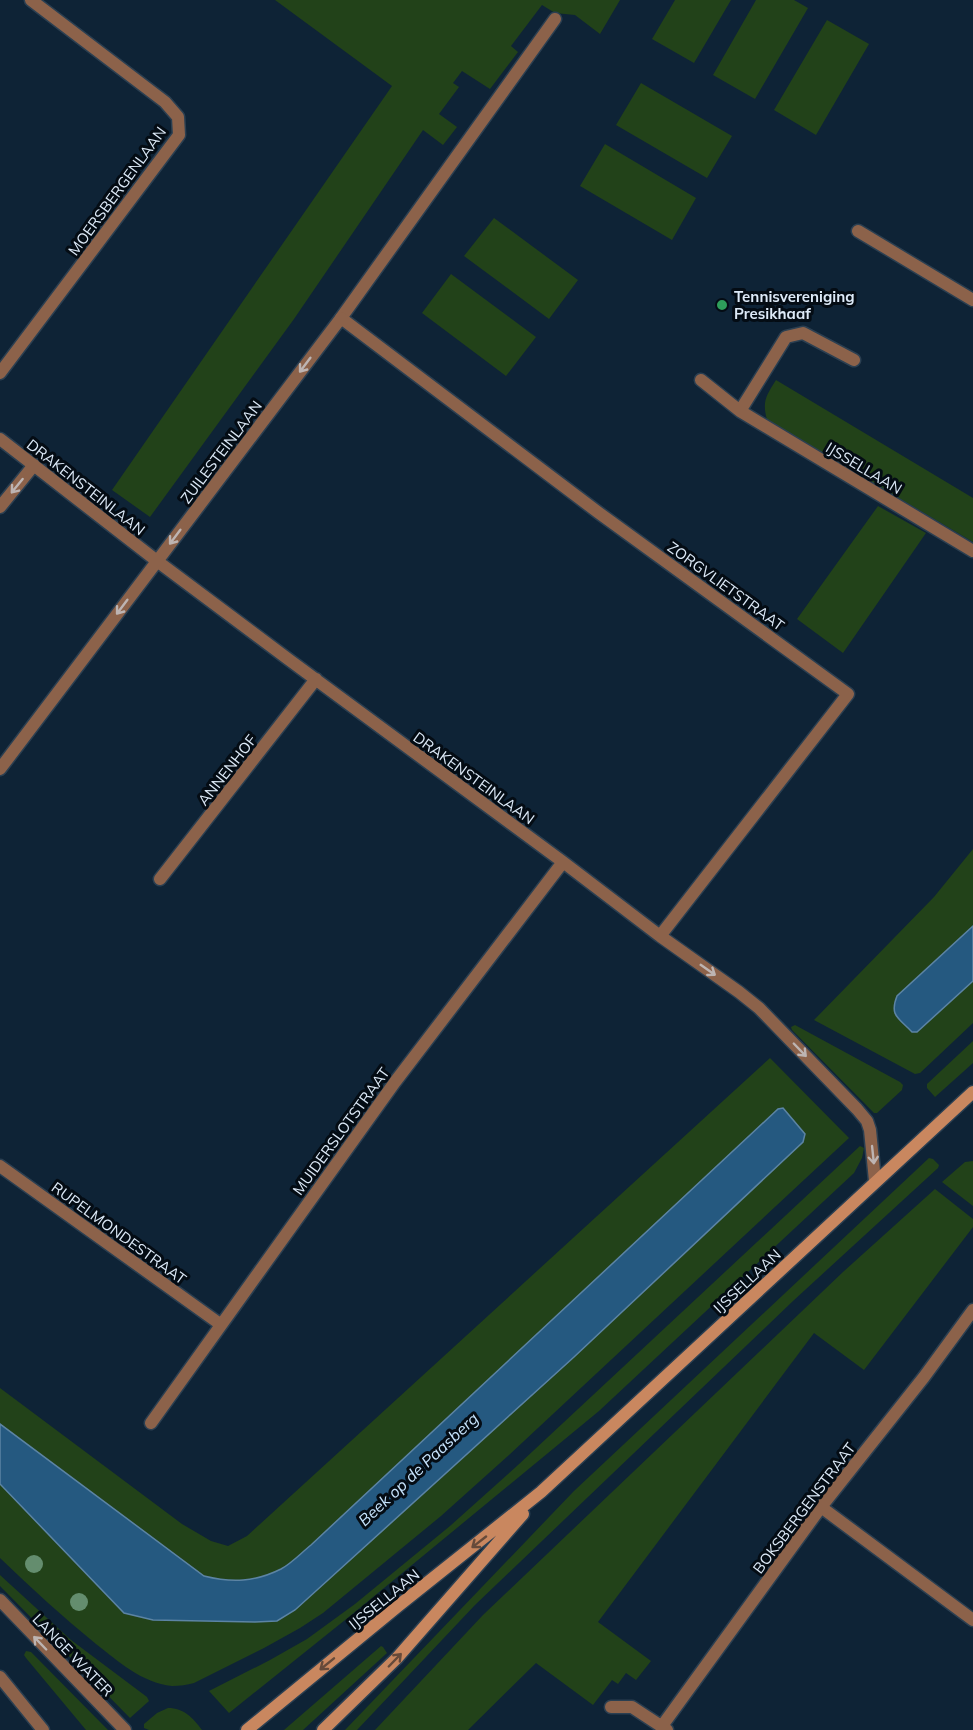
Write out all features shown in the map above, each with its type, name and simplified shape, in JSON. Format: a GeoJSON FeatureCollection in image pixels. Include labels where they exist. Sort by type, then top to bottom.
{"type":"FeatureCollection","features":[{"type":"Feature","properties":{"kind":"main road","name":"IJSSELLAAN"},"geometry":{"type":"LineString","coordinates":[[247,1730],[542,1492],[973,1092]]}},
{"type":"Feature","properties":{"kind":"main road","name":"IJSSELLAAN"},"geometry":{"type":"LineString","coordinates":[[323,1730],[397,1658],[542,1492]]}},
{"type":"Feature","properties":{"kind":"street","name":"MOERSBERGENLAAN"},"geometry":{"type":"LineString","coordinates":[[0,373],[179,135],[178,117],[165,102],[31,0]]}},
{"type":"Feature","properties":{"kind":"street","name":"ZUILESTEINLAAN"},"geometry":{"type":"LineString","coordinates":[[0,769],[340,318],[555,19]]}},
{"type":"Feature","properties":{"kind":"street"},"geometry":{"type":"LineString","coordinates":[[858,231],[973,300]]}},
{"type":"Feature","properties":{"kind":"street","name":"ZORGVLIETSTRAAT"},"geometry":{"type":"LineString","coordinates":[[340,318],[599,513],[848,694],[660,936]]}},
{"type":"Feature","properties":{"kind":"street"},"geometry":{"type":"LineString","coordinates":[[740,411],[786,337],[803,333],[854,360]]}},
{"type":"Feature","properties":{"kind":"street","name":"IJSSELLAAN"},"geometry":{"type":"LineString","coordinates":[[701,380],[740,411],[973,551]]}},
{"type":"Feature","properties":{"kind":"street","name":"DRAKENSTEINLAAN"},"geometry":{"type":"LineString","coordinates":[[0,439],[157,561],[759,1008],[867,1121],[875,1181]]}},
{"type":"Feature","properties":{"kind":"street"},"geometry":{"type":"LineString","coordinates":[[0,507],[34,465]]}},
{"type":"Feature","properties":{"kind":"street","name":"ANNENHOF"},"geometry":{"type":"LineString","coordinates":[[160,879],[316,679]]}},
{"type":"Feature","properties":{"kind":"street","name":"MUIDERSLOTSTRAAT"},"geometry":{"type":"LineString","coordinates":[[151,1422],[395,1082],[563,862]]}},
{"type":"Feature","properties":{"kind":"street","name":"RUPELMONDESTRAAT"},"geometry":{"type":"LineString","coordinates":[[0,1166],[220,1324]]}},
{"type":"Feature","properties":{"kind":"street","name":"BOKSBERGENSTRAAT"},"geometry":{"type":"LineString","coordinates":[[664,1728],[821,1507],[973,1311]]}},
{"type":"Feature","properties":{"kind":"street"},"geometry":{"type":"LineString","coordinates":[[821,1507],[973,1620]]}},
{"type":"Feature","properties":{"kind":"street","name":"LANGE WATER"},"geometry":{"type":"LineString","coordinates":[[0,1600],[125,1730]]}},
{"type":"Feature","properties":{"kind":"street"},"geometry":{"type":"LineString","coordinates":[[0,1677],[43,1730]]}},
{"type":"Feature","properties":{"kind":"street"},"geometry":{"type":"LineString","coordinates":[[611,1707],[633,1707],[664,1728]]}},
{"type":"Feature","properties":{"kind":"green space"},"geometry":{"type":"Polygon","coordinates":[[[275,0],[620,0],[600,34],[575,15],[555,13],[542,5],[511,46],[518,52],[490,89],[462,71],[453,83],[459,87],[439,114],[457,127],[443,145],[423,130],[294,319],[150,517],[112,490],[392,86],[275,0]]]}},
{"type":"Feature","properties":{"kind":"green space"},"geometry":{"type":"Polygon","coordinates":[[[675,0],[731,0],[694,63],[652,39],[675,0]]]}},
{"type":"Feature","properties":{"kind":"green space"},"geometry":{"type":"Polygon","coordinates":[[[756,0],[794,0],[808,8],[755,99],[713,75],[756,0]]]}},
{"type":"Feature","properties":{"kind":"green space"},"geometry":{"type":"Polygon","coordinates":[[[827,20],[869,44],[816,135],[774,110],[827,20]]]}},
{"type":"Feature","properties":{"kind":"green space"},"geometry":{"type":"Polygon","coordinates":[[[641,83],[732,136],[707,178],[616,125],[641,83]]]}},
{"type":"Feature","properties":{"kind":"green space"},"geometry":{"type":"Polygon","coordinates":[[[605,144],[696,198],[672,240],[580,186],[605,144]]]}},
{"type":"Feature","properties":{"kind":"green space"},"geometry":{"type":"Polygon","coordinates":[[[494,218],[578,280],[549,319],[464,256],[494,218]]]}},
{"type":"Feature","properties":{"kind":"green space"},"geometry":{"type":"Polygon","coordinates":[[[451,274],[536,337],[506,376],[422,313],[451,274]]]}},
{"type":"Feature","properties":{"kind":"green space"},"geometry":{"type":"Polygon","coordinates":[[[776,380],[973,498],[973,542],[767,420],[766,399],[776,380]]]}},
{"type":"Feature","properties":{"kind":"green space"},"geometry":{"type":"Polygon","coordinates":[[[878,506],[926,533],[843,653],[797,619],[878,506]]]}},
{"type":"Feature","properties":{"kind":"green space"},"geometry":{"type":"Polygon","coordinates":[[[973,849],[973,926],[897,996],[895,1014],[912,1032],[917,1032],[973,981],[973,1023],[920,1073],[915,1074],[814,1020],[934,897],[973,849]]]}},
{"type":"Feature","properties":{"kind":"green space"},"geometry":{"type":"Polygon","coordinates":[[[795,1025],[900,1082],[903,1085],[902,1090],[877,1113],[874,1113],[792,1030],[791,1027],[795,1025]]]}},
{"type":"Feature","properties":{"kind":"green space"},"geometry":{"type":"Polygon","coordinates":[[[973,1041],[973,1063],[935,1097],[927,1088],[927,1084],[973,1041]]]}},
{"type":"Feature","properties":{"kind":"green space"},"geometry":{"type":"Polygon","coordinates":[[[770,1058],[849,1138],[441,1516],[323,1613],[300,1628],[194,1683],[175,1686],[161,1684],[141,1676],[113,1657],[59,1613],[0,1558],[0,1484],[108,1597],[153,1620],[277,1621],[295,1610],[574,1357],[803,1142],[805,1134],[783,1108],[311,1545],[289,1564],[262,1577],[224,1580],[204,1576],[0,1424],[0,1388],[182,1524],[211,1541],[228,1546],[247,1536],[770,1058]]]}},
{"type":"Feature","properties":{"kind":"green space"},"geometry":{"type":"Polygon","coordinates":[[[860,1146],[864,1148],[862,1158],[854,1173],[599,1411],[229,1713],[209,1691],[307,1639],[355,1604],[450,1526],[860,1146]]]}},
{"type":"Feature","properties":{"kind":"green space"},"geometry":{"type":"Polygon","coordinates":[[[929,1158],[939,1165],[938,1168],[793,1301],[475,1605],[357,1730],[345,1730],[574,1491],[929,1158]]]}},
{"type":"Feature","properties":{"kind":"green space"},"geometry":{"type":"Polygon","coordinates":[[[973,1161],[973,1206],[942,1182],[965,1162],[973,1161]]]}},
{"type":"Feature","properties":{"kind":"green space"},"geometry":{"type":"Polygon","coordinates":[[[935,1189],[973,1219],[973,1227],[864,1370],[814,1333],[598,1622],[651,1661],[636,1680],[626,1673],[618,1684],[612,1680],[593,1705],[536,1663],[468,1730],[375,1730],[483,1615],[843,1272],[935,1189]]]}},
{"type":"Feature","properties":{"kind":"green space"},"geometry":{"type":"Polygon","coordinates":[[[0,1575],[71,1640],[147,1697],[149,1701],[130,1718],[0,1586],[0,1575]]]}},
{"type":"Feature","properties":{"kind":"green space"},"geometry":{"type":"Polygon","coordinates":[[[381,1646],[387,1653],[303,1730],[284,1730],[381,1646]]]}},
{"type":"Feature","properties":{"kind":"green space"},"geometry":{"type":"Polygon","coordinates":[[[26,1651],[31,1652],[108,1730],[86,1730],[26,1658],[24,1655],[26,1651]]]}},
{"type":"Feature","properties":{"kind":"green space"},"geometry":{"type":"Polygon","coordinates":[[[168,1708],[188,1714],[202,1730],[149,1730],[144,1728],[144,1724],[157,1713],[168,1708]]]}},
{"type":"Feature","properties":{"kind":"water"},"geometry":{"type":"Polygon","coordinates":[[[973,926],[973,981],[917,1032],[912,1032],[899,1020],[895,1012],[897,996],[973,926]]]}},
{"type":"Feature","properties":{"kind":"water","name":"Beek op de Paasberg"},"geometry":{"type":"Polygon","coordinates":[[[783,1108],[805,1134],[803,1142],[574,1357],[295,1610],[277,1621],[153,1620],[124,1613],[0,1484],[0,1424],[204,1576],[224,1580],[243,1580],[262,1577],[281,1569],[311,1545],[778,1109],[783,1108]]]}},
{"type":"Feature","properties":{"kind":"place","name":"Tennisvereniging Presikhaaf"},"geometry":{"type":"Point","coordinates":[722,305]}}]}
